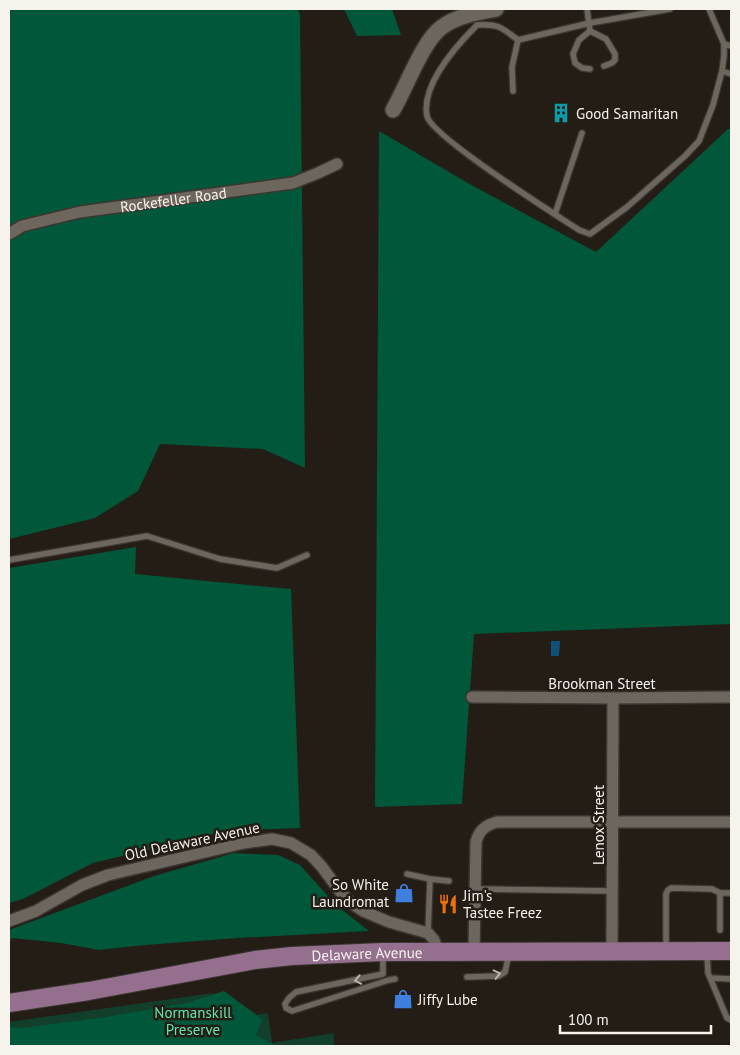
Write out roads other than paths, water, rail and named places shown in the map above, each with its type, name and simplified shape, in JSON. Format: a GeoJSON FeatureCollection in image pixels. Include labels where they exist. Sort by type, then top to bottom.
{"type":"FeatureCollection","features":[{"type":"Feature","properties":{"kind":"main road","name":"Delaware Avenue"},"geometry":{"type":"LineString","coordinates":[[9,1003],[89,991],[255,960],[383,952],[731,951]]}},
{"type":"Feature","properties":{"kind":"street"},"geometry":{"type":"LineString","coordinates":[[393,110],[424,49],[441,28],[455,20],[478,12],[496,9]]}},
{"type":"Feature","properties":{"kind":"street","name":"Rockefeller Road"},"geometry":{"type":"LineString","coordinates":[[9,234],[22,226],[80,212],[293,183],[318,174],[337,164]]}},
{"type":"Feature","properties":{"kind":"street","name":"Brookman Street"},"geometry":{"type":"LineString","coordinates":[[472,697],[731,697]]}},
{"type":"Feature","properties":{"kind":"street","name":"Lenox Street"},"geometry":{"type":"LineString","coordinates":[[612,951],[613,698]]}},
{"type":"Feature","properties":{"kind":"street"},"geometry":{"type":"LineString","coordinates":[[474,952],[477,838],[482,829],[493,823],[731,822]]}},
{"type":"Feature","properties":{"kind":"street","name":"Old Delaware Avenue"},"geometry":{"type":"LineString","coordinates":[[9,921],[36,911],[82,885],[108,875],[244,843],[272,839],[291,843],[311,855],[342,894],[363,911],[389,922],[428,933]]}},
{"type":"Feature","properties":{"kind":"street"},"geometry":{"type":"LineString","coordinates":[[428,933],[434,940],[438,952]]}},
{"type":"Feature","properties":{"kind":"lane"},"geometry":{"type":"LineString","coordinates":[[587,9],[590,31]]}},
{"type":"Feature","properties":{"kind":"lane"},"geometry":{"type":"LineString","coordinates":[[518,40],[590,23],[670,9]]}},
{"type":"Feature","properties":{"kind":"lane"},"geometry":{"type":"LineString","coordinates":[[518,40],[494,24],[477,25],[459,44],[438,75],[427,100],[427,118],[434,127],[450,140],[510,184],[579,230],[590,234],[627,207],[685,156],[699,141],[713,104],[722,71],[724,44],[709,9]]}},
{"type":"Feature","properties":{"kind":"lane"},"geometry":{"type":"LineString","coordinates":[[590,31],[606,39],[615,54],[615,60],[604,66]]}},
{"type":"Feature","properties":{"kind":"lane"},"geometry":{"type":"LineString","coordinates":[[590,31],[579,40],[572,54],[575,63],[582,68],[590,69]]}},
{"type":"Feature","properties":{"kind":"lane"},"geometry":{"type":"LineString","coordinates":[[513,91],[512,66],[518,40]]}},
{"type":"Feature","properties":{"kind":"lane"},"geometry":{"type":"LineString","coordinates":[[724,44],[731,46]]}},
{"type":"Feature","properties":{"kind":"lane"},"geometry":{"type":"LineString","coordinates":[[722,71],[731,74]]}},
{"type":"Feature","properties":{"kind":"lane"},"geometry":{"type":"LineString","coordinates":[[555,214],[582,133]]}},
{"type":"Feature","properties":{"kind":"lane"},"geometry":{"type":"LineString","coordinates":[[9,560],[146,536],[220,559],[277,568],[307,555]]}},
{"type":"Feature","properties":{"kind":"lane"},"geometry":{"type":"LineString","coordinates":[[407,874],[430,880],[449,881]]}},
{"type":"Feature","properties":{"kind":"lane"},"geometry":{"type":"LineString","coordinates":[[428,933],[430,880]]}},
{"type":"Feature","properties":{"kind":"lane"},"geometry":{"type":"LineString","coordinates":[[666,951],[666,893],[668,890],[672,888],[712,889],[720,893],[731,893]]}},
{"type":"Feature","properties":{"kind":"lane"},"geometry":{"type":"LineString","coordinates":[[476,889],[613,891]]}},
{"type":"Feature","properties":{"kind":"lane"},"geometry":{"type":"LineString","coordinates":[[720,893],[720,930]]}},
{"type":"Feature","properties":{"kind":"lane"},"geometry":{"type":"LineString","coordinates":[[467,977],[499,976],[505,972],[510,951]]}},
{"type":"Feature","properties":{"kind":"lane"},"geometry":{"type":"LineString","coordinates":[[707,951],[708,973],[727,1018],[731,1020]]}},
{"type":"Feature","properties":{"kind":"lane"},"geometry":{"type":"LineString","coordinates":[[383,952],[383,974],[296,992],[285,1004],[286,1008],[292,1011],[395,979]]}},
{"type":"Feature","properties":{"kind":"lane"},"geometry":{"type":"LineString","coordinates":[[711,978],[731,979]]}},
{"type":"Feature","properties":{"kind":"water"},"geometry":{"type":"Polygon","coordinates":[[[551,641],[560,641],[559,656],[551,656],[551,641]]]}},
{"type":"Feature","properties":{"kind":"place","name":"Good Samaritan"},"geometry":{"type":"Point","coordinates":[561,113]}},
{"type":"Feature","properties":{"kind":"place","name":"So White Laundromat"},"geometry":{"type":"Point","coordinates":[404,893]}},
{"type":"Feature","properties":{"kind":"place","name":"Jim's Tastee Freez"},"geometry":{"type":"Point","coordinates":[448,904]}},
{"type":"Feature","properties":{"kind":"place","name":"Jiffy Lube"},"geometry":{"type":"Point","coordinates":[403,999]}},
{"type":"Feature","properties":{"kind":"park label","name":"Normanskill Preserve"},"geometry":{"type":"Point","coordinates":[193,1020]}}]}
